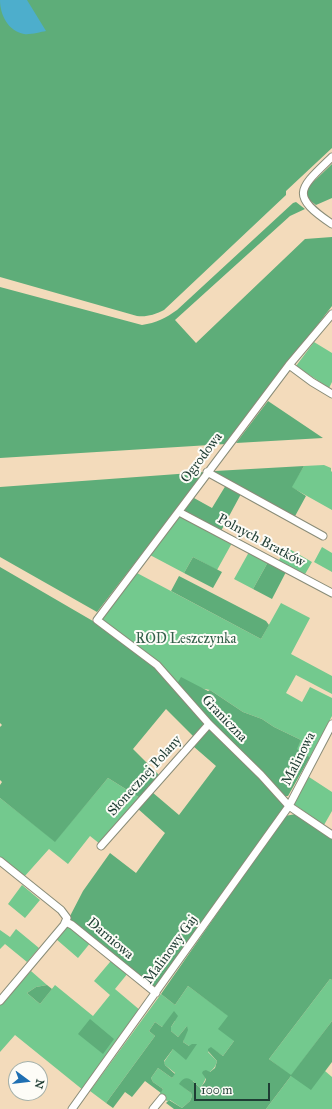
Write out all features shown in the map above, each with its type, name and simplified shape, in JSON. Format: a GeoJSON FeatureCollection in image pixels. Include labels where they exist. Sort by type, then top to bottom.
{"type":"FeatureCollection","features":[{"type":"Feature","properties":{"kind":"street"},"geometry":{"type":"LineString","coordinates":[[332,158],[308,180],[304,187],[303,197],[307,204],[332,224]]}},
{"type":"Feature","properties":{"kind":"street","name":"Ogrodowa"},"geometry":{"type":"LineString","coordinates":[[97,620],[145,554],[179,512],[207,472],[289,365],[332,314]]}},
{"type":"Feature","properties":{"kind":"street"},"geometry":{"type":"LineString","coordinates":[[289,365],[312,382],[332,394]]}},
{"type":"Feature","properties":{"kind":"street"},"geometry":{"type":"LineString","coordinates":[[207,472],[323,536]]}},
{"type":"Feature","properties":{"kind":"street","name":"Polnych Bratków"},"geometry":{"type":"LineString","coordinates":[[179,512],[332,593]]}},
{"type":"Feature","properties":{"kind":"street","name":"Graniczna"},"geometry":{"type":"LineString","coordinates":[[97,620],[157,665],[209,724],[261,775],[289,806],[332,835]]}},
{"type":"Feature","properties":{"kind":"street","name":"Słonecznej Polany"},"geometry":{"type":"LineString","coordinates":[[101,846],[209,724]]}},
{"type":"Feature","properties":{"kind":"street","name":"Malinowa"},"geometry":{"type":"LineString","coordinates":[[289,806],[332,724]]}},
{"type":"Feature","properties":{"kind":"street","name":"Malinowy Gaj"},"geometry":{"type":"LineString","coordinates":[[72,1109],[289,806]]}},
{"type":"Feature","properties":{"kind":"street"},"geometry":{"type":"LineString","coordinates":[[0,860],[64,912],[67,918],[66,922],[0,1001]]}},
{"type":"Feature","properties":{"kind":"street","name":"Darniowa"},"geometry":{"type":"LineString","coordinates":[[66,922],[72,925],[156,993]]}},
{"type":"Feature","properties":{"kind":"street"},"geometry":{"type":"LineString","coordinates":[[154,1109],[162,1098]]}},
{"type":"Feature","properties":{"kind":"green space"},"geometry":{"type":"Polygon","coordinates":[[[0,0],[332,0],[332,148],[286,191],[286,195],[164,310],[157,313],[147,316],[137,316],[0,277],[0,0]]]}},
{"type":"Feature","properties":{"kind":"green space"},"geometry":{"type":"Polygon","coordinates":[[[332,164],[332,198],[316,205],[308,199],[307,188],[332,164]]]}},
{"type":"Feature","properties":{"kind":"green space"},"geometry":{"type":"Polygon","coordinates":[[[296,202],[305,209],[290,216],[175,320],[196,343],[305,239],[332,237],[332,306],[226,444],[0,458],[0,287],[142,325],[152,323],[165,318],[177,310],[293,203],[296,202]]]}},
{"type":"Feature","properties":{"kind":"green space"},"geometry":{"type":"Polygon","coordinates":[[[314,342],[332,353],[332,382],[329,388],[296,366],[314,342]]]}},
{"type":"Feature","properties":{"kind":"green space"},"geometry":{"type":"Polygon","coordinates":[[[268,401],[323,438],[236,443],[268,401]]]}},
{"type":"Feature","properties":{"kind":"green space"},"geometry":{"type":"Polygon","coordinates":[[[324,465],[331,468],[332,472],[332,510],[291,487],[304,466],[324,465]]]}},
{"type":"Feature","properties":{"kind":"green space"},"geometry":{"type":"Polygon","coordinates":[[[304,466],[292,487],[306,496],[294,518],[213,473],[215,471],[304,466]]]}},
{"type":"Feature","properties":{"kind":"green space"},"geometry":{"type":"Polygon","coordinates":[[[205,472],[97,612],[0,557],[0,487],[205,472]]]}},
{"type":"Feature","properties":{"kind":"green space"},"geometry":{"type":"Polygon","coordinates":[[[226,485],[241,494],[221,531],[183,511],[194,498],[212,508],[226,485]]]}},
{"type":"Feature","properties":{"kind":"green space"},"geometry":{"type":"Polygon","coordinates":[[[181,515],[232,543],[217,570],[193,557],[184,573],[150,555],[181,515]]]}},
{"type":"Feature","properties":{"kind":"green space"},"geometry":{"type":"Polygon","coordinates":[[[286,547],[312,562],[304,576],[278,562],[286,547]]]}},
{"type":"Feature","properties":{"kind":"green space"},"geometry":{"type":"Polygon","coordinates":[[[322,547],[332,553],[332,572],[314,562],[322,547]]]}},
{"type":"Feature","properties":{"kind":"green space"},"geometry":{"type":"Polygon","coordinates":[[[249,552],[268,562],[253,589],[234,579],[249,552]]]}},
{"type":"Feature","properties":{"kind":"green space"},"geometry":{"type":"Polygon","coordinates":[[[193,557],[222,572],[213,588],[184,573],[193,557]]]}},
{"type":"Feature","properties":{"kind":"green space"},"geometry":{"type":"Polygon","coordinates":[[[268,562],[286,572],[272,599],[253,589],[268,562]]]}},
{"type":"Feature","properties":{"kind":"green space"},"geometry":{"type":"Polygon","coordinates":[[[0,567],[98,624],[154,665],[204,723],[194,737],[166,709],[133,749],[160,776],[140,798],[108,778],[55,842],[0,798],[0,785],[2,782],[0,780],[0,727],[2,725],[0,723],[0,567]]]}},
{"type":"Feature","properties":{"kind":"green space","name":"ROD Leszczynka"},"geometry":{"type":"Polygon","coordinates":[[[137,573],[261,639],[281,603],[310,618],[291,654],[332,676],[332,694],[296,675],[286,693],[302,702],[310,687],[332,698],[332,716],[310,757],[296,749],[301,740],[274,727],[262,719],[243,712],[210,690],[177,684],[101,620],[137,573]]]}},
{"type":"Feature","properties":{"kind":"green space"},"geometry":{"type":"Polygon","coordinates":[[[179,576],[266,621],[269,625],[261,639],[171,591],[179,576]]]}},
{"type":"Feature","properties":{"kind":"green space"},"geometry":{"type":"Polygon","coordinates":[[[181,677],[208,691],[210,690],[243,712],[262,719],[274,727],[301,740],[297,749],[310,757],[288,796],[284,796],[223,736],[177,684],[181,677]]]}},
{"type":"Feature","properties":{"kind":"green space"},"geometry":{"type":"Polygon","coordinates":[[[207,729],[210,729],[236,752],[286,805],[157,987],[151,987],[68,920],[83,891],[110,853],[136,873],[165,833],[137,808],[152,792],[179,815],[216,766],[193,746],[207,729]]]}},
{"type":"Feature","properties":{"kind":"green space"},"geometry":{"type":"Polygon","coordinates":[[[309,777],[332,792],[332,811],[324,825],[295,805],[295,800],[309,777]]]}},
{"type":"Feature","properties":{"kind":"green space"},"geometry":{"type":"Polygon","coordinates":[[[108,778],[140,798],[100,844],[90,836],[68,864],[49,849],[24,877],[0,857],[0,798],[55,841],[108,778]]]}},
{"type":"Feature","properties":{"kind":"green space"},"geometry":{"type":"Polygon","coordinates":[[[296,814],[332,839],[332,980],[330,979],[269,1059],[291,1075],[332,1021],[332,1062],[311,1090],[291,1076],[266,1109],[174,1109],[166,1103],[169,1100],[182,1108],[190,1101],[192,1096],[191,1093],[179,1084],[182,1080],[187,1078],[190,1079],[200,1088],[206,1079],[202,1073],[203,1071],[206,1070],[210,1072],[215,1068],[217,1061],[208,1049],[211,1047],[223,1056],[234,1041],[218,1029],[228,1016],[188,986],[175,1005],[161,994],[285,816],[296,814]]]}},
{"type":"Feature","properties":{"kind":"green space"},"geometry":{"type":"Polygon","coordinates":[[[22,885],[40,900],[25,918],[8,904],[22,885]]]}},
{"type":"Feature","properties":{"kind":"green space"},"geometry":{"type":"Polygon","coordinates":[[[67,926],[71,926],[91,942],[78,958],[56,939],[67,926]]]}},
{"type":"Feature","properties":{"kind":"green space"},"geometry":{"type":"Polygon","coordinates":[[[16,929],[39,948],[27,962],[5,944],[0,949],[0,930],[10,937],[16,929]]]}},
{"type":"Feature","properties":{"kind":"green space"},"geometry":{"type":"Polygon","coordinates":[[[110,962],[114,962],[128,973],[115,989],[141,1011],[83,1090],[15,1035],[0,1052],[0,1005],[31,971],[47,985],[36,987],[27,993],[40,1004],[55,985],[93,1016],[110,995],[94,981],[110,962]]]}},
{"type":"Feature","properties":{"kind":"green space"},"geometry":{"type":"Polygon","coordinates":[[[330,979],[332,980],[332,1021],[291,1076],[269,1059],[330,979]]]}},
{"type":"Feature","properties":{"kind":"green space"},"geometry":{"type":"Polygon","coordinates":[[[47,985],[52,989],[40,1004],[27,993],[36,987],[47,985]]]}},
{"type":"Feature","properties":{"kind":"green space"},"geometry":{"type":"Polygon","coordinates":[[[188,986],[229,1016],[234,1041],[223,1056],[211,1048],[208,1052],[217,1061],[215,1067],[200,1088],[193,1081],[180,1084],[191,1093],[192,1096],[190,1101],[182,1108],[170,1100],[167,1101],[159,1095],[163,1089],[153,1082],[151,1078],[158,1068],[172,1078],[175,1073],[165,1065],[164,1062],[173,1049],[189,1046],[183,1042],[187,1026],[178,1037],[171,1031],[171,1027],[175,1021],[162,1027],[155,1022],[149,1031],[155,1036],[106,1103],[90,1091],[161,994],[175,1005],[188,986]]]}},
{"type":"Feature","properties":{"kind":"green space"},"geometry":{"type":"Polygon","coordinates":[[[174,1011],[178,1016],[171,1027],[171,1031],[178,1037],[187,1026],[188,1030],[183,1042],[189,1046],[192,1044],[197,1044],[186,1060],[173,1049],[164,1061],[165,1065],[175,1074],[172,1078],[158,1068],[151,1078],[153,1082],[163,1089],[161,1093],[145,1081],[132,1097],[125,1092],[113,1108],[106,1103],[155,1036],[149,1031],[155,1022],[162,1027],[174,1011]]]}},
{"type":"Feature","properties":{"kind":"green space"},"geometry":{"type":"Polygon","coordinates":[[[90,1019],[114,1039],[103,1054],[78,1034],[90,1019]]]}},
{"type":"Feature","properties":{"kind":"green space"},"geometry":{"type":"Polygon","coordinates":[[[325,1071],[332,1077],[332,1109],[266,1109],[291,1076],[325,1071]]]}},
{"type":"Feature","properties":{"kind":"water"},"geometry":{"type":"Polygon","coordinates":[[[0,0],[27,0],[46,31],[24,34],[14,30],[9,26],[3,17],[0,0]]]}}]}
